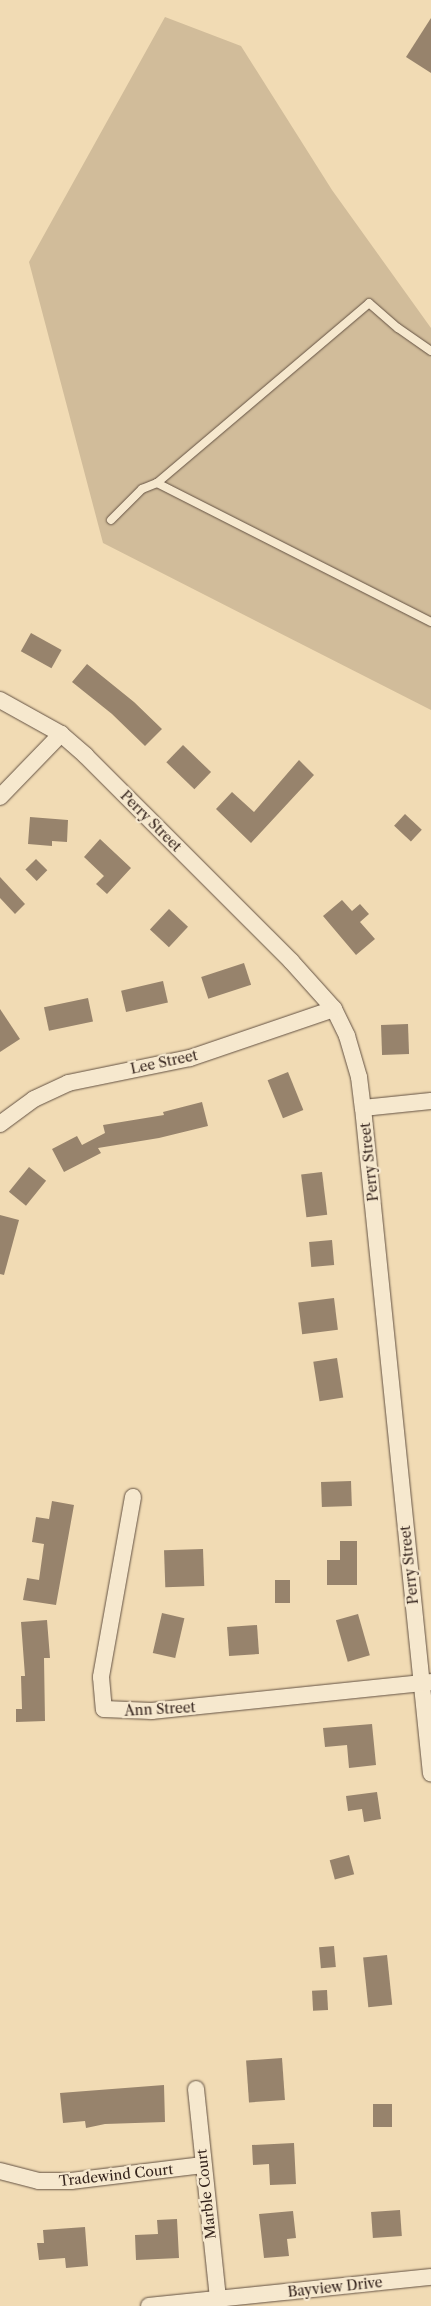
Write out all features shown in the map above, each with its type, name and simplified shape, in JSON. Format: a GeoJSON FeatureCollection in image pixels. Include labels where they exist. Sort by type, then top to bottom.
{"type":"FeatureCollection","features":[{"type":"Feature","properties":{"kind":"street","name":"Perry Street"},"geometry":{"type":"LineString","coordinates":[[0,700],[61,734],[285,954],[334,1009],[347,1036],[358,1077],[363,1108],[426,1683],[431,1774]]}},
{"type":"Feature","properties":{"kind":"street"},"geometry":{"type":"LineString","coordinates":[[0,796],[61,734]]}},
{"type":"Feature","properties":{"kind":"street","name":"Lee Street"},"geometry":{"type":"LineString","coordinates":[[0,1124],[34,1099],[68,1083],[190,1058],[334,1009]]}},
{"type":"Feature","properties":{"kind":"street"},"geometry":{"type":"LineString","coordinates":[[363,1108],[431,1101]]}},
{"type":"Feature","properties":{"kind":"street","name":"Ann Street"},"geometry":{"type":"LineString","coordinates":[[133,1497],[101,1677],[104,1709],[152,1711],[426,1683]]}},
{"type":"Feature","properties":{"kind":"street","name":"Marble Court"},"geometry":{"type":"LineString","coordinates":[[196,2089],[203,2165],[225,2301]]}},
{"type":"Feature","properties":{"kind":"street","name":"Tradewind Court"},"geometry":{"type":"LineString","coordinates":[[0,2172],[39,2181],[71,2181],[203,2165]]}},
{"type":"Feature","properties":{"kind":"street","name":"Bayview Drive"},"geometry":{"type":"LineString","coordinates":[[150,2306],[225,2301],[431,2276]]}},
{"type":"Feature","properties":{"kind":"lane"},"geometry":{"type":"LineString","coordinates":[[112,520],[142,489],[157,483],[369,303],[398,328],[431,351]]}},
{"type":"Feature","properties":{"kind":"lane"},"geometry":{"type":"LineString","coordinates":[[157,483],[431,622]]}},
{"type":"Feature","properties":{"kind":"shaded area"},"geometry":{"type":"Polygon","coordinates":[[[165,17],[241,46],[332,190],[431,328],[431,710],[103,543],[29,262],[165,17]]]}},
{"type":"Feature","properties":{"kind":"building"},"geometry":{"type":"Polygon","coordinates":[[[431,18],[431,73],[406,57],[431,18]]]}},
{"type":"Feature","properties":{"kind":"building"},"geometry":{"type":"Polygon","coordinates":[[[31,633],[62,650],[51,668],[21,651],[31,633]]]}},
{"type":"Feature","properties":{"kind":"building"},"geometry":{"type":"Polygon","coordinates":[[[87,664],[134,702],[162,729],[145,746],[112,714],[72,682],[87,664]]]}},
{"type":"Feature","properties":{"kind":"building"},"geometry":{"type":"Polygon","coordinates":[[[183,745],[211,772],[194,789],[166,762],[183,745]]]}},
{"type":"Feature","properties":{"kind":"building"},"geometry":{"type":"Polygon","coordinates":[[[299,760],[314,775],[251,843],[216,809],[232,792],[254,812],[299,760]]]}},
{"type":"Feature","properties":{"kind":"building"},"geometry":{"type":"Polygon","coordinates":[[[405,814],[422,830],[411,841],[394,826],[405,814]]]}},
{"type":"Feature","properties":{"kind":"building"},"geometry":{"type":"Polygon","coordinates":[[[30,817],[68,820],[67,842],[52,841],[52,846],[28,844],[30,817]]]}},
{"type":"Feature","properties":{"kind":"building"},"geometry":{"type":"Polygon","coordinates":[[[100,839],[131,868],[107,894],[96,884],[104,876],[84,857],[100,839]]]}},
{"type":"Feature","properties":{"kind":"building"},"geometry":{"type":"Polygon","coordinates":[[[36,859],[47,870],[37,881],[25,870],[36,859]]]}},
{"type":"Feature","properties":{"kind":"building"},"geometry":{"type":"Polygon","coordinates":[[[0,877],[25,904],[15,914],[0,898],[0,877]]]}},
{"type":"Feature","properties":{"kind":"building"},"geometry":{"type":"Polygon","coordinates":[[[342,900],[352,911],[360,904],[369,914],[360,922],[375,939],[356,955],[323,916],[342,900]]]}},
{"type":"Feature","properties":{"kind":"building"},"geometry":{"type":"Polygon","coordinates":[[[169,909],[188,927],[169,947],[150,929],[169,909]]]}},
{"type":"Feature","properties":{"kind":"building"},"geometry":{"type":"Polygon","coordinates":[[[244,963],[251,985],[208,999],[201,977],[244,963]]]}},
{"type":"Feature","properties":{"kind":"building"},"geometry":{"type":"Polygon","coordinates":[[[163,981],[168,1002],[126,1012],[121,991],[163,981]]]}},
{"type":"Feature","properties":{"kind":"building"},"geometry":{"type":"Polygon","coordinates":[[[88,998],[93,1021],[49,1031],[44,1007],[88,998]]]}},
{"type":"Feature","properties":{"kind":"building"},"geometry":{"type":"Polygon","coordinates":[[[0,1009],[20,1039],[0,1052],[0,1009]]]}},
{"type":"Feature","properties":{"kind":"building"},"geometry":{"type":"Polygon","coordinates":[[[408,1024],[409,1054],[382,1055],[381,1025],[408,1024]]]}},
{"type":"Feature","properties":{"kind":"building"},"geometry":{"type":"Polygon","coordinates":[[[288,1072],[303,1110],[283,1118],[268,1080],[288,1072]]]}},
{"type":"Feature","properties":{"kind":"building"},"geometry":{"type":"Polygon","coordinates":[[[202,1102],[208,1126],[159,1138],[98,1148],[101,1153],[64,1172],[52,1149],[77,1136],[82,1145],[105,1133],[103,1125],[164,1115],[163,1112],[202,1102]]]}},
{"type":"Feature","properties":{"kind":"building"},"geometry":{"type":"Polygon","coordinates":[[[29,1167],[46,1181],[26,1206],[9,1192],[29,1167]]]}},
{"type":"Feature","properties":{"kind":"building"},"geometry":{"type":"Polygon","coordinates":[[[322,1172],[327,1215],[306,1217],[301,1175],[322,1172]]]}},
{"type":"Feature","properties":{"kind":"building"},"geometry":{"type":"Polygon","coordinates":[[[0,1215],[19,1220],[4,1275],[0,1274],[0,1215]]]}},
{"type":"Feature","properties":{"kind":"building"},"geometry":{"type":"Polygon","coordinates":[[[332,1240],[334,1265],[311,1267],[309,1242],[332,1240]]]}},
{"type":"Feature","properties":{"kind":"building"},"geometry":{"type":"Polygon","coordinates":[[[334,1298],[338,1330],[302,1334],[298,1302],[334,1298]]]}},
{"type":"Feature","properties":{"kind":"building"},"geometry":{"type":"Polygon","coordinates":[[[337,1358],[343,1398],[320,1401],[313,1362],[337,1358]]]}},
{"type":"Feature","properties":{"kind":"building"},"geometry":{"type":"Polygon","coordinates":[[[351,1481],[352,1506],[322,1507],[321,1482],[351,1481]]]}},
{"type":"Feature","properties":{"kind":"building"},"geometry":{"type":"Polygon","coordinates":[[[52,1501],[74,1505],[56,1605],[23,1600],[27,1578],[39,1580],[44,1544],[32,1542],[36,1517],[49,1519],[52,1501]]]}},
{"type":"Feature","properties":{"kind":"building"},"geometry":{"type":"Polygon","coordinates":[[[340,1541],[357,1541],[357,1585],[327,1585],[327,1560],[340,1560],[340,1541]]]}},
{"type":"Feature","properties":{"kind":"building"},"geometry":{"type":"Polygon","coordinates":[[[203,1549],[204,1586],[165,1587],[164,1550],[203,1549]]]}},
{"type":"Feature","properties":{"kind":"building"},"geometry":{"type":"Polygon","coordinates":[[[275,1580],[290,1580],[290,1603],[275,1603],[275,1580]]]}},
{"type":"Feature","properties":{"kind":"building"},"geometry":{"type":"Polygon","coordinates":[[[162,1613],[184,1618],[175,1658],[153,1653],[162,1613]]]}},
{"type":"Feature","properties":{"kind":"building"},"geometry":{"type":"Polygon","coordinates":[[[358,1614],[370,1655],[348,1662],[336,1620],[358,1614]]]}},
{"type":"Feature","properties":{"kind":"building"},"geometry":{"type":"Polygon","coordinates":[[[47,1620],[50,1658],[44,1658],[45,1721],[16,1722],[16,1709],[22,1709],[21,1676],[25,1676],[21,1622],[47,1620]]]}},
{"type":"Feature","properties":{"kind":"building"},"geometry":{"type":"Polygon","coordinates":[[[257,1625],[259,1654],[229,1656],[227,1627],[257,1625]]]}},
{"type":"Feature","properties":{"kind":"building"},"geometry":{"type":"Polygon","coordinates":[[[372,1724],[376,1765],[349,1768],[347,1745],[325,1747],[323,1728],[372,1724]]]}},
{"type":"Feature","properties":{"kind":"building"},"geometry":{"type":"Polygon","coordinates":[[[377,1792],[381,1819],[364,1822],[362,1809],[348,1811],[346,1796],[377,1792]]]}},
{"type":"Feature","properties":{"kind":"building"},"geometry":{"type":"Polygon","coordinates":[[[349,1855],[354,1874],[335,1879],[330,1860],[349,1855]]]}},
{"type":"Feature","properties":{"kind":"building"},"geometry":{"type":"Polygon","coordinates":[[[334,1946],[336,1967],[321,1968],[319,1947],[334,1946]]]}},
{"type":"Feature","properties":{"kind":"building"},"geometry":{"type":"Polygon","coordinates":[[[387,1955],[392,2005],[368,2007],[363,1958],[387,1955]]]}},
{"type":"Feature","properties":{"kind":"building"},"geometry":{"type":"Polygon","coordinates":[[[327,1990],[328,2010],[313,2011],[312,1991],[327,1990]]]}},
{"type":"Feature","properties":{"kind":"building"},"geometry":{"type":"Polygon","coordinates":[[[282,2058],[285,2100],[249,2102],[246,2061],[282,2058]]]}},
{"type":"Feature","properties":{"kind":"building"},"geometry":{"type":"Polygon","coordinates":[[[164,2085],[165,2122],[105,2124],[86,2128],[85,2121],[63,2123],[60,2093],[164,2085]]]}},
{"type":"Feature","properties":{"kind":"building"},"geometry":{"type":"Polygon","coordinates":[[[373,2104],[392,2104],[392,2127],[373,2127],[373,2104]]]}},
{"type":"Feature","properties":{"kind":"building"},"geometry":{"type":"Polygon","coordinates":[[[294,2143],[296,2184],[270,2185],[269,2164],[253,2165],[252,2145],[294,2143]]]}},
{"type":"Feature","properties":{"kind":"building"},"geometry":{"type":"Polygon","coordinates":[[[400,2210],[402,2236],[373,2238],[371,2212],[400,2210]]]}},
{"type":"Feature","properties":{"kind":"building"},"geometry":{"type":"Polygon","coordinates":[[[293,2211],[296,2238],[287,2239],[289,2256],[264,2258],[259,2214],[293,2211]]]}},
{"type":"Feature","properties":{"kind":"building"},"geometry":{"type":"Polygon","coordinates":[[[177,2219],[179,2258],[136,2260],[135,2235],[158,2234],[157,2220],[177,2219]]]}},
{"type":"Feature","properties":{"kind":"building"},"geometry":{"type":"Polygon","coordinates":[[[85,2227],[88,2266],[66,2268],[65,2258],[39,2260],[37,2243],[44,2243],[43,2230],[85,2227]]]}}]}
